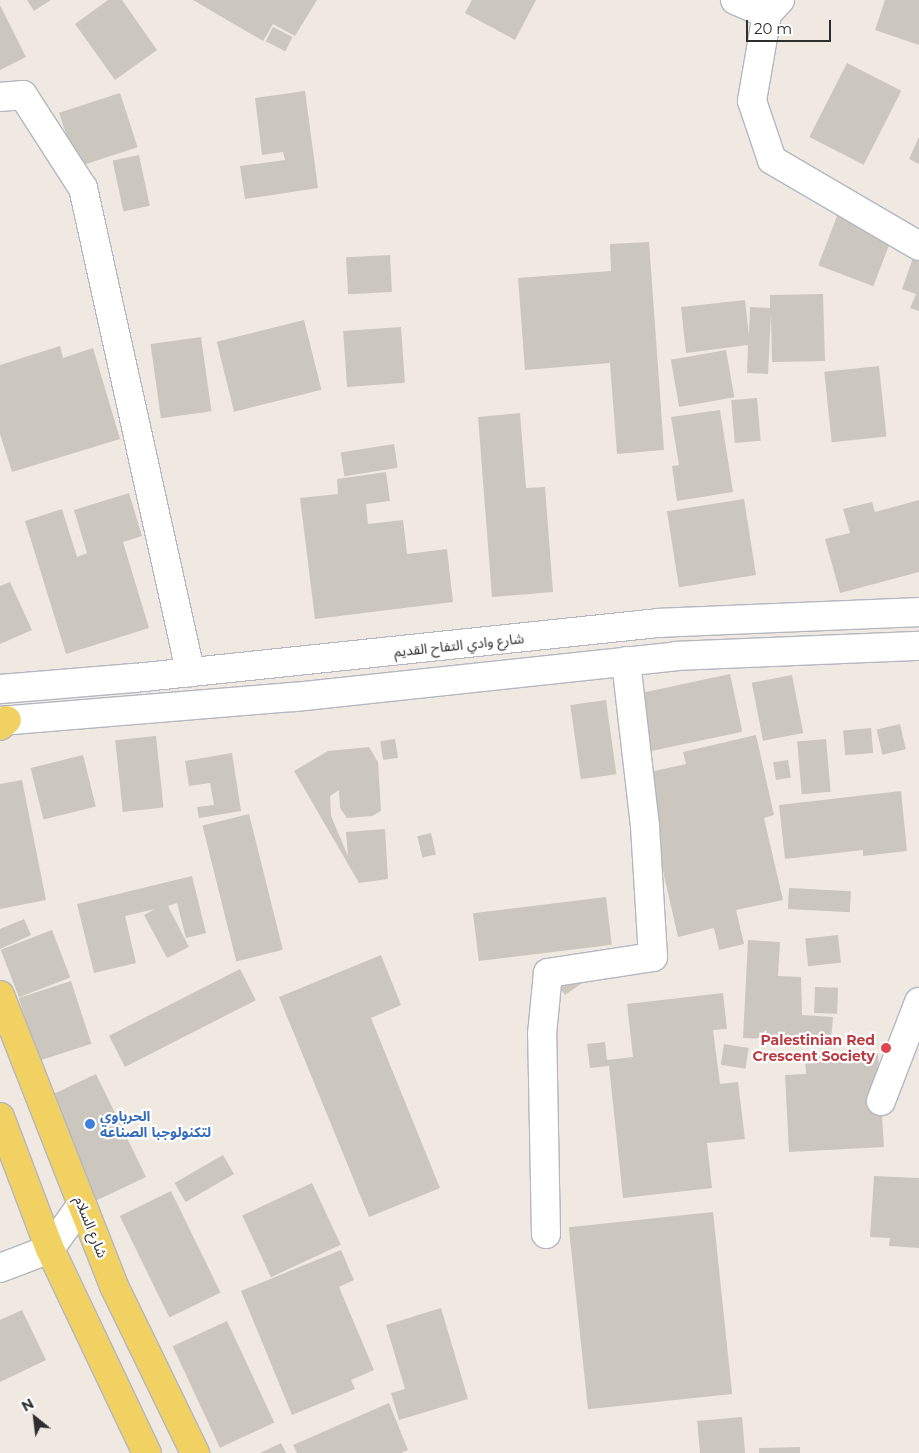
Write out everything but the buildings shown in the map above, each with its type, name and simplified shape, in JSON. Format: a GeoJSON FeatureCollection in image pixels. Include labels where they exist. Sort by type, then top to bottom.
{"type":"FeatureCollection","features":[{"type":"Feature","properties":{"kind":"main road","name":"شارع السلام"},"geometry":{"type":"LineString","coordinates":[[0,995],[114,1286],[194,1453]]}},
{"type":"Feature","properties":{"kind":"main road"},"geometry":{"type":"LineString","coordinates":[[0,1117],[50,1249],[147,1453]]}},
{"type":"Feature","properties":{"kind":"street"},"geometry":{"type":"LineString","coordinates":[[735,0],[774,7],[752,101],[772,160],[919,246]]}},
{"type":"Feature","properties":{"kind":"street"},"geometry":{"type":"LineString","coordinates":[[0,96],[23,95],[83,188],[190,672]]}},
{"type":"Feature","properties":{"kind":"street","name":"شارع وادي التفاح القديم"},"geometry":{"type":"LineString","coordinates":[[0,689],[190,672],[658,623],[919,612]]}},
{"type":"Feature","properties":{"kind":"street"},"geometry":{"type":"LineString","coordinates":[[2,722],[295,697],[626,661],[840,647],[919,646]]}},
{"type":"Feature","properties":{"kind":"street"},"geometry":{"type":"LineString","coordinates":[[546,1234],[542,1034],[548,973],[654,957],[645,826],[626,661]]}},
{"type":"Feature","properties":{"kind":"street"},"geometry":{"type":"LineString","coordinates":[[881,1101],[919,1002]]}},
{"type":"Feature","properties":{"kind":"street"},"geometry":{"type":"LineString","coordinates":[[0,1268],[50,1249],[82,1204]]}},
{"type":"Feature","properties":{"kind":"place","name":"Palestinian Red Crescent Society"},"geometry":{"type":"Point","coordinates":[886,1048]}},
{"type":"Feature","properties":{"kind":"place","name":"الحرباوي لتكنولوجبا الصناعة"},"geometry":{"type":"Point","coordinates":[90,1124]}}]}
